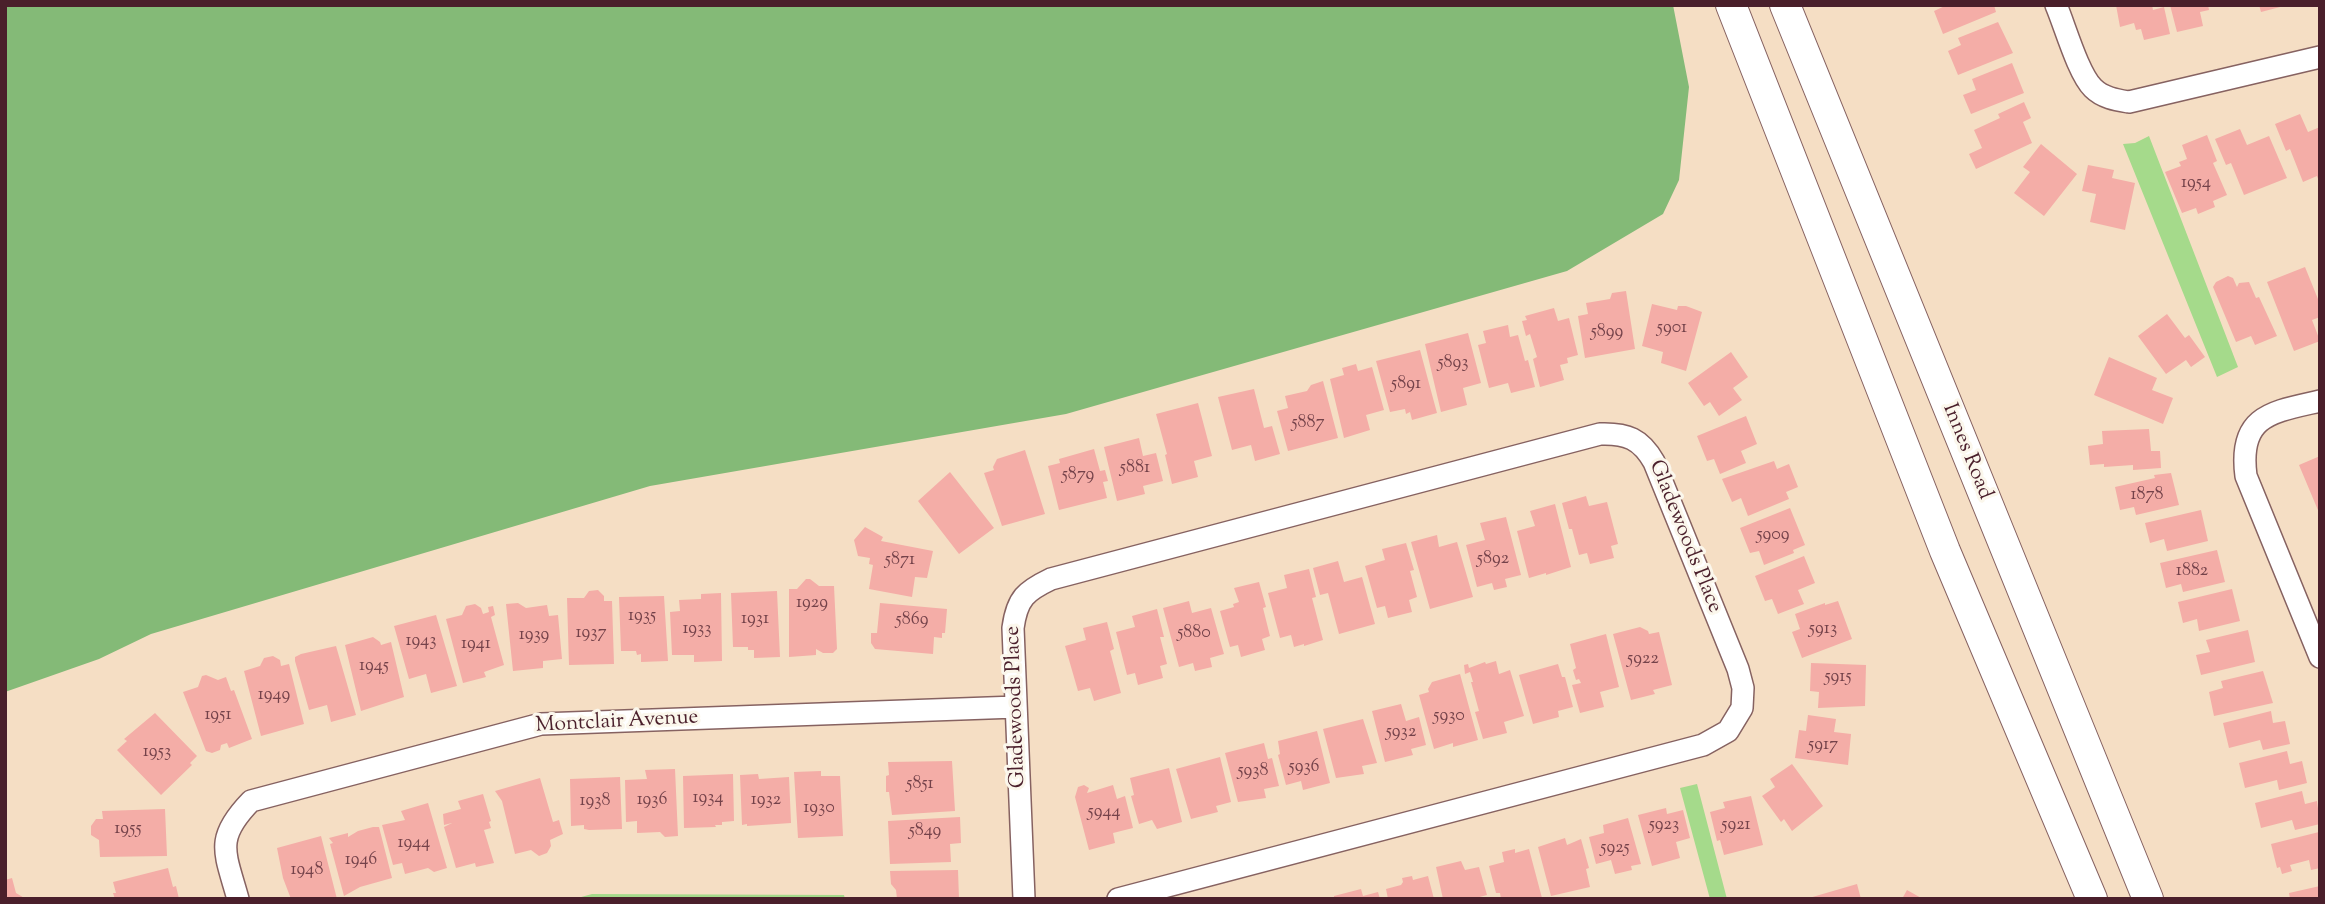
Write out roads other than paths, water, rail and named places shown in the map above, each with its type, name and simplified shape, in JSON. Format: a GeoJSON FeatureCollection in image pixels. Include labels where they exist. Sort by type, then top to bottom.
{"type":"FeatureCollection","features":[{"type":"Feature","properties":{"kind":"main road"},"geometry":{"type":"LineString","coordinates":[[1731,5],[1945,551],[2092,899]]}},
{"type":"Feature","properties":{"kind":"main road","name":"Innes Road"},"geometry":{"type":"LineString","coordinates":[[1785,5],[2148,899]]}},
{"type":"Feature","properties":{"kind":"street"},"geometry":{"type":"LineString","coordinates":[[2056,5],[2081,68],[2093,88],[2110,99],[2129,103],[2320,57]]}},
{"type":"Feature","properties":{"kind":"street"},"geometry":{"type":"LineString","coordinates":[[2320,401],[2272,412],[2253,427],[2243,458],[2246,475],[2320,657]]}},
{"type":"Feature","properties":{"kind":"street","name":"Gladewoods Place"},"geometry":{"type":"LineString","coordinates":[[1024,899],[1013,628],[1015,612],[1030,589],[1051,579],[1600,434],[1615,433],[1631,438],[1646,448],[1738,669],[1743,688],[1742,708],[1728,731],[1703,745],[1118,899]]}},
{"type":"Feature","properties":{"kind":"street","name":"Montclair Avenue"},"geometry":{"type":"LineString","coordinates":[[238,899],[225,850],[226,835],[235,818],[251,801],[541,724],[1016,707]]}}]}
